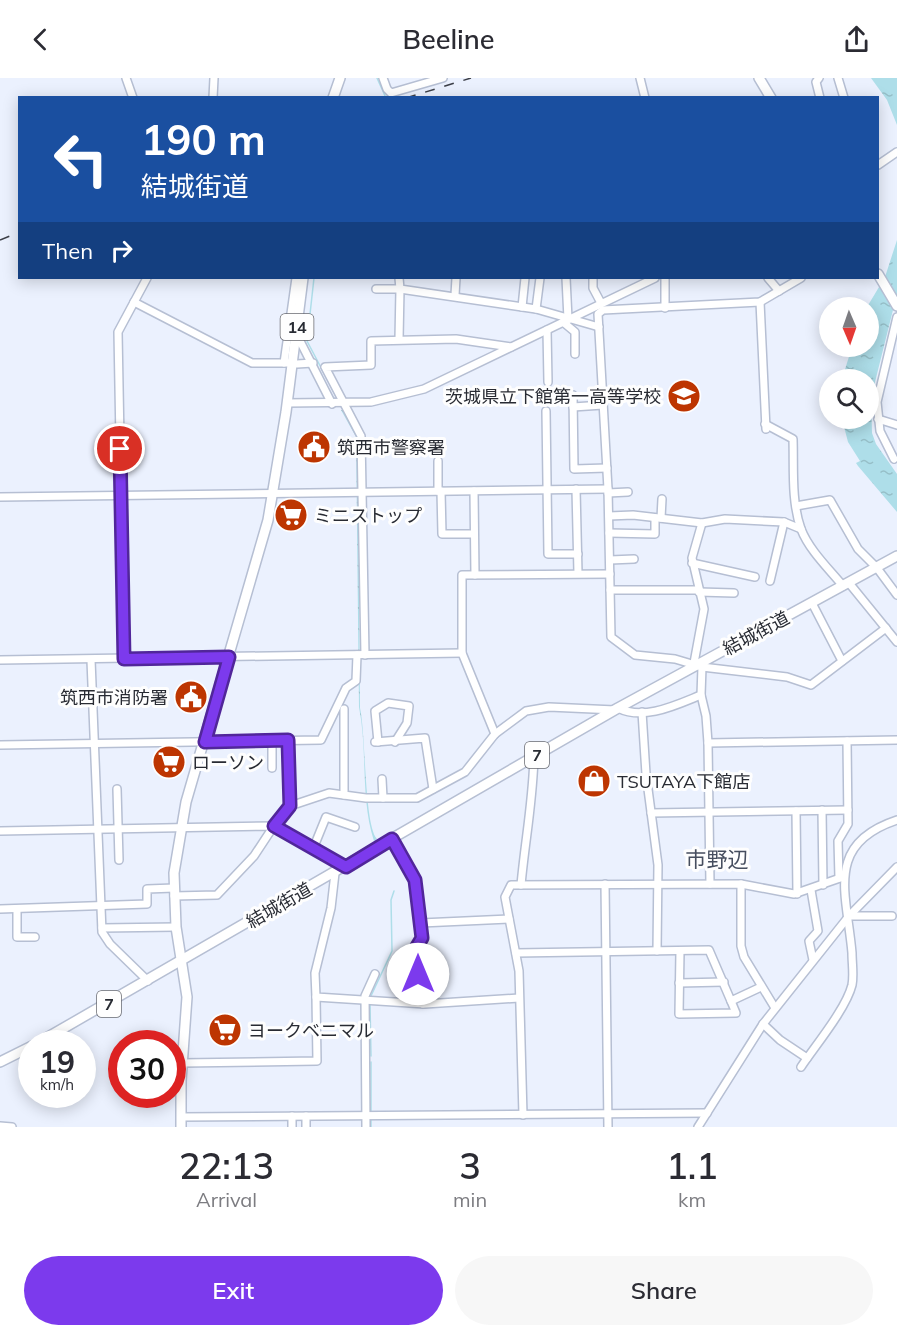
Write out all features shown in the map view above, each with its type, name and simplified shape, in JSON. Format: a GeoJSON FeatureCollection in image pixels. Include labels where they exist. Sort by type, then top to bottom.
{"type":"FeatureCollection","features":[{"type":"Feature","properties":{"kind":"main road"},"geometry":{"type":"LineString","coordinates":[[334,96],[340,78]]}},
{"type":"Feature","properties":{"kind":"main road"},"geometry":{"type":"LineString","coordinates":[[759,78],[770,96]]}},
{"type":"Feature","properties":{"kind":"main road"},"geometry":{"type":"LineString","coordinates":[[879,276],[897,306]]}},
{"type":"Feature","properties":{"kind":"main road","name":"14"},"geometry":{"type":"LineString","coordinates":[[182,961],[176,927],[174,892],[180,827],[262,545],[274,493],[303,279]]}},
{"type":"Feature","properties":{"kind":"main road","name":"結城街道"},"geometry":{"type":"LineString","coordinates":[[61,1030],[616,709],[897,556]]}},
{"type":"Feature","properties":{"kind":"main road"},"geometry":{"type":"LineString","coordinates":[[182,961],[187,998],[185,1030]]}},
{"type":"Feature","properties":{"kind":"main road"},"geometry":{"type":"LineString","coordinates":[[0,1062],[18,1053]]}},
{"type":"Feature","properties":{"kind":"street"},"geometry":{"type":"LineString","coordinates":[[126,78],[131,96]]}},
{"type":"Feature","properties":{"kind":"street"},"geometry":{"type":"LineString","coordinates":[[213,78],[213,96]]}},
{"type":"Feature","properties":{"kind":"street"},"geometry":{"type":"LineString","coordinates":[[382,78],[391,93],[442,78]]}},
{"type":"Feature","properties":{"kind":"street"},"geometry":{"type":"LineString","coordinates":[[640,78],[644,96]]}},
{"type":"Feature","properties":{"kind":"street"},"geometry":{"type":"LineString","coordinates":[[819,78],[816,82],[820,96]]}},
{"type":"Feature","properties":{"kind":"street"},"geometry":{"type":"LineString","coordinates":[[838,78],[843,96]]}},
{"type":"Feature","properties":{"kind":"street"},"geometry":{"type":"LineString","coordinates":[[879,164],[897,152]]}},
{"type":"Feature","properties":{"kind":"street"},"geometry":{"type":"LineString","coordinates":[[124,659],[118,332],[146,279]]}},
{"type":"Feature","properties":{"kind":"street"},"geometry":{"type":"LineString","coordinates":[[291,363],[296,279]]}},
{"type":"Feature","properties":{"kind":"street"},"geometry":{"type":"LineString","coordinates":[[399,279],[399,339]]}},
{"type":"Feature","properties":{"kind":"street"},"geometry":{"type":"LineString","coordinates":[[455,295],[456,279]]}},
{"type":"Feature","properties":{"kind":"street"},"geometry":{"type":"LineString","coordinates":[[522,307],[525,279]]}},
{"type":"Feature","properties":{"kind":"street"},"geometry":{"type":"LineString","coordinates":[[536,309],[540,279]]}},
{"type":"Feature","properties":{"kind":"street"},"geometry":{"type":"LineString","coordinates":[[566,279],[566,320],[575,332],[575,354]]}},
{"type":"Feature","properties":{"kind":"street"},"geometry":{"type":"LineString","coordinates":[[593,279],[594,288],[601,303]]}},
{"type":"Feature","properties":{"kind":"street"},"geometry":{"type":"LineString","coordinates":[[287,403],[332,404],[389,399],[424,389],[653,279]]}},
{"type":"Feature","properties":{"kind":"street"},"geometry":{"type":"LineString","coordinates":[[665,279],[666,308]]}},
{"type":"Feature","properties":{"kind":"street"},"geometry":{"type":"LineString","coordinates":[[769,279],[779,291]]}},
{"type":"Feature","properties":{"kind":"street"},"geometry":{"type":"LineString","coordinates":[[799,279],[760,302],[603,310],[598,314],[608,491],[611,637],[635,655],[787,677],[811,685],[886,628]]}},
{"type":"Feature","properties":{"kind":"street"},"geometry":{"type":"LineString","coordinates":[[376,289],[400,289],[455,295],[536,309],[566,320],[599,327]]}},
{"type":"Feature","properties":{"kind":"street"},"geometry":{"type":"LineString","coordinates":[[134,302],[252,363],[313,363]]}},
{"type":"Feature","properties":{"kind":"street"},"geometry":{"type":"LineString","coordinates":[[760,302],[766,426],[793,439],[796,506],[801,529],[808,542],[897,642]]}},
{"type":"Feature","properties":{"kind":"street"},"geometry":{"type":"LineString","coordinates":[[879,388],[897,317]]}},
{"type":"Feature","properties":{"kind":"street"},"geometry":{"type":"LineString","coordinates":[[547,330],[548,382]]}},
{"type":"Feature","properties":{"kind":"street"},"geometry":{"type":"LineString","coordinates":[[0,745],[321,740],[346,688],[356,681],[361,655],[361,436],[325,367],[371,365],[371,341],[456,339],[512,347]]}},
{"type":"Feature","properties":{"kind":"street"},"geometry":{"type":"LineString","coordinates":[[300,341],[332,404]]}},
{"type":"Feature","properties":{"kind":"street"},"geometry":{"type":"LineString","coordinates":[[573,395],[574,469],[607,468]]}},
{"type":"Feature","properties":{"kind":"street"},"geometry":{"type":"LineString","coordinates":[[573,407],[603,405]]}},
{"type":"Feature","properties":{"kind":"street"},"geometry":{"type":"LineString","coordinates":[[546,411],[548,554],[578,554]]}},
{"type":"Feature","properties":{"kind":"street"},"geometry":{"type":"LineString","coordinates":[[879,419],[897,425]]}},
{"type":"Feature","properties":{"kind":"street"},"geometry":{"type":"LineString","coordinates":[[879,425],[894,459]]}},
{"type":"Feature","properties":{"kind":"street"},"geometry":{"type":"LineString","coordinates":[[438,461],[442,534],[474,534]]}},
{"type":"Feature","properties":{"kind":"street"},"geometry":{"type":"LineString","coordinates":[[0,497],[576,489],[628,492]]}},
{"type":"Feature","properties":{"kind":"street"},"geometry":{"type":"LineString","coordinates":[[576,489],[578,573]]}},
{"type":"Feature","properties":{"kind":"street"},"geometry":{"type":"LineString","coordinates":[[474,491],[475,575]]}},
{"type":"Feature","properties":{"kind":"street"},"geometry":{"type":"LineString","coordinates":[[609,533],[655,534],[662,499]]}},
{"type":"Feature","properties":{"kind":"street"},"geometry":{"type":"LineString","coordinates":[[796,506],[830,500],[858,549],[877,568],[897,595]]}},
{"type":"Feature","properties":{"kind":"street"},"geometry":{"type":"LineString","coordinates":[[609,516],[702,523],[725,519],[784,522],[801,529]]}},
{"type":"Feature","properties":{"kind":"street"},"geometry":{"type":"LineString","coordinates":[[770,581],[784,522]]}},
{"type":"Feature","properties":{"kind":"street"},"geometry":{"type":"LineString","coordinates":[[702,523],[692,563],[704,609],[697,665],[708,743],[710,884]]}},
{"type":"Feature","properties":{"kind":"street"},"geometry":{"type":"LineString","coordinates":[[610,560],[634,559]]}},
{"type":"Feature","properties":{"kind":"street"},"geometry":{"type":"LineString","coordinates":[[692,563],[755,577]]}},
{"type":"Feature","properties":{"kind":"street"},"geometry":{"type":"LineString","coordinates":[[495,734],[462,653],[462,575],[610,574]]}},
{"type":"Feature","properties":{"kind":"street"},"geometry":{"type":"LineString","coordinates":[[610,590],[734,593]]}},
{"type":"Feature","properties":{"kind":"street"},"geometry":{"type":"LineString","coordinates":[[812,603],[842,661]]}},
{"type":"Feature","properties":{"kind":"street"},"geometry":{"type":"LineString","coordinates":[[0,660],[462,653]]}},
{"type":"Feature","properties":{"kind":"street"},"geometry":{"type":"LineString","coordinates":[[91,660],[102,928],[110,944],[148,981]]}},
{"type":"Feature","properties":{"kind":"street"},"geometry":{"type":"LineString","coordinates":[[616,709],[627,713],[664,710],[701,695]]}},
{"type":"Feature","properties":{"kind":"street"},"geometry":{"type":"LineString","coordinates":[[395,742],[408,723],[409,706],[388,704],[375,711],[377,742],[395,742],[425,738],[433,789]]}},
{"type":"Feature","properties":{"kind":"street","name":"結城街道"},"geometry":{"type":"LineString","coordinates":[[290,806],[319,795],[417,798],[465,772],[495,734],[535,708],[616,709]]}},
{"type":"Feature","properties":{"kind":"street"},"geometry":{"type":"LineString","coordinates":[[344,709],[344,795]]}},
{"type":"Feature","properties":{"kind":"street"},"geometry":{"type":"LineString","coordinates":[[642,712],[658,865],[657,951]]}},
{"type":"Feature","properties":{"kind":"street"},"geometry":{"type":"LineString","coordinates":[[0,909],[147,904],[147,888],[216,895],[254,856],[290,806],[288,740]]}},
{"type":"Feature","properties":{"kind":"street"},"geometry":{"type":"LineString","coordinates":[[708,743],[897,740]]}},
{"type":"Feature","properties":{"kind":"street"},"geometry":{"type":"LineString","coordinates":[[272,741],[272,768]]}},
{"type":"Feature","properties":{"kind":"street"},"geometry":{"type":"LineString","coordinates":[[801,1067],[842,1007],[851,988],[853,976],[849,916],[837,846],[848,826],[847,741]]}},
{"type":"Feature","properties":{"kind":"street"},"geometry":{"type":"LineString","coordinates":[[521,885],[524,845],[532,805],[534,756]]}},
{"type":"Feature","properties":{"kind":"street"},"geometry":{"type":"LineString","coordinates":[[382,779],[383,798]]}},
{"type":"Feature","properties":{"kind":"street"},"geometry":{"type":"LineString","coordinates":[[117,789],[119,860]]}},
{"type":"Feature","properties":{"kind":"street"},"geometry":{"type":"LineString","coordinates":[[822,810],[823,885]]}},
{"type":"Feature","properties":{"kind":"street"},"geometry":{"type":"LineString","coordinates":[[651,813],[848,810]]}},
{"type":"Feature","properties":{"kind":"street"},"geometry":{"type":"LineString","coordinates":[[796,811],[797,894]]}},
{"type":"Feature","properties":{"kind":"street"},"geometry":{"type":"LineString","coordinates":[[313,849],[326,817],[355,827]]}},
{"type":"Feature","properties":{"kind":"street"},"geometry":{"type":"LineString","coordinates":[[841,878],[848,856],[856,844],[872,831],[897,820]]}},
{"type":"Feature","properties":{"kind":"street"},"geometry":{"type":"LineString","coordinates":[[0,831],[274,826],[346,867]]}},
{"type":"Feature","properties":{"kind":"street"},"geometry":{"type":"LineString","coordinates":[[392,839],[415,880],[422,938],[416,948],[423,1004]]}},
{"type":"Feature","properties":{"kind":"street"},"geometry":{"type":"LineString","coordinates":[[698,1127],[763,1024],[849,916],[897,867]]}},
{"type":"Feature","properties":{"kind":"street"},"geometry":{"type":"LineString","coordinates":[[186,1063],[317,1061],[315,973],[331,908],[335,873]]}},
{"type":"Feature","properties":{"kind":"street"},"geometry":{"type":"LineString","coordinates":[[523,1115],[516,953],[505,893],[510,885],[741,884],[785,894],[797,894],[841,878]]}},
{"type":"Feature","properties":{"kind":"street"},"geometry":{"type":"LineString","coordinates":[[605,884],[608,1127]]}},
{"type":"Feature","properties":{"kind":"street"},"geometry":{"type":"LineString","coordinates":[[741,884],[741,946],[761,987],[776,1008]]}},
{"type":"Feature","properties":{"kind":"street"},"geometry":{"type":"LineString","coordinates":[[811,890],[818,931],[809,941],[813,960]]}},
{"type":"Feature","properties":{"kind":"street"},"geometry":{"type":"LineString","coordinates":[[16,909],[17,937],[34,937]]}},
{"type":"Feature","properties":{"kind":"street"},"geometry":{"type":"LineString","coordinates":[[849,916],[892,915]]}},
{"type":"Feature","properties":{"kind":"street"},"geometry":{"type":"LineString","coordinates":[[421,923],[509,920]]}},
{"type":"Feature","properties":{"kind":"street"},"geometry":{"type":"LineString","coordinates":[[102,928],[176,927]]}},
{"type":"Feature","properties":{"kind":"street"},"geometry":{"type":"LineString","coordinates":[[516,953],[709,950],[736,1013],[679,1014],[680,951]]}},
{"type":"Feature","properties":{"kind":"street"},"geometry":{"type":"LineString","coordinates":[[366,1127],[368,999],[375,974]]}},
{"type":"Feature","properties":{"kind":"street"},"geometry":{"type":"LineString","coordinates":[[679,982],[724,982]]}},
{"type":"Feature","properties":{"kind":"street"},"geometry":{"type":"LineString","coordinates":[[731,1001],[761,987]]}},
{"type":"Feature","properties":{"kind":"street"},"geometry":{"type":"LineString","coordinates":[[316,997],[423,1004],[519,998]]}},
{"type":"Feature","properties":{"kind":"street"},"geometry":{"type":"LineString","coordinates":[[763,1024],[780,1040],[807,1058]]}},
{"type":"Feature","properties":{"kind":"street"},"geometry":{"type":"LineString","coordinates":[[180,1122],[291,1116],[707,1113]]}},
{"type":"Feature","properties":{"kind":"street"},"geometry":{"type":"LineString","coordinates":[[291,1116],[292,1127]]}},
{"type":"Feature","properties":{"kind":"street"},"geometry":{"type":"LineString","coordinates":[[306,1116],[306,1127]]}},
{"type":"Feature","properties":{"kind":"street"},"geometry":{"type":"LineString","coordinates":[[0,1126],[12,1127]]}},
{"type":"Feature","properties":{"kind":"water"},"geometry":{"type":"Polygon","coordinates":[[[871,78],[897,78],[897,125],[887,100],[871,78]]]}},
{"type":"Feature","properties":{"kind":"water"},"geometry":{"type":"Polygon","coordinates":[[[897,240],[897,294],[878,369],[845,369],[849,357],[879,357],[879,297],[873,297],[885,277],[897,240]]]}},
{"type":"Feature","properties":{"kind":"water"},"geometry":{"type":"Polygon","coordinates":[[[341,410],[344,410],[358,436],[360,708],[367,799],[377,839],[374,841],[365,792],[359,707],[356,437],[341,410]]]}},
{"type":"Feature","properties":{"kind":"water"},"geometry":{"type":"Polygon","coordinates":[[[845,429],[872,429],[876,444],[897,474],[897,512],[856,463],[860,461],[848,442],[845,429]]]}},
{"type":"Feature","properties":{"kind":"waterway"},"geometry":{"type":"LineString","coordinates":[[377,78],[385,96]]}},
{"type":"Feature","properties":{"kind":"waterway"},"geometry":{"type":"LineString","coordinates":[[314,279],[307,341],[337,398]]}},
{"type":"Feature","properties":{"kind":"waterway"},"geometry":{"type":"LineString","coordinates":[[370,998],[392,951],[391,900],[394,891]]}},
{"type":"Feature","properties":{"kind":"waterway"},"geometry":{"type":"LineString","coordinates":[[370,1003],[371,1056]]}},
{"type":"Feature","properties":{"kind":"waterway"},"geometry":{"type":"LineString","coordinates":[[371,1062],[371,1112]]}},
{"type":"Feature","properties":{"kind":"waterway"},"geometry":{"type":"LineString","coordinates":[[371,1119],[371,1127]]}},
{"type":"Feature","properties":{"kind":"railway"},"geometry":{"type":"LineString","coordinates":[[412,96],[471,78]]}},
{"type":"Feature","properties":{"kind":"railway"},"geometry":{"type":"LineString","coordinates":[[0,240],[18,233]]}},
{"type":"Feature","properties":{"kind":"place","name":"茨城県立下館第一高等学校"},"geometry":{"type":"Point","coordinates":[684,396]}},
{"type":"Feature","properties":{"kind":"place","name":"筑西市警察署"},"geometry":{"type":"Point","coordinates":[314,447]}},
{"type":"Feature","properties":{"kind":"place","name":"ミニストップ"},"geometry":{"type":"Point","coordinates":[291,515]}},
{"type":"Feature","properties":{"kind":"place","name":"筑西市消防署"},"geometry":{"type":"Point","coordinates":[191,697]}},
{"type":"Feature","properties":{"kind":"place","name":"ローソン"},"geometry":{"type":"Point","coordinates":[169,762]}},
{"type":"Feature","properties":{"kind":"place","name":"TSUTAYA下館店"},"geometry":{"type":"Point","coordinates":[594,781]}},
{"type":"Feature","properties":{"kind":"place","name":"ヨークベニマル"},"geometry":{"type":"Point","coordinates":[225,1030]}},
{"type":"Feature","properties":{"kind":"district","name":"市野辺"},"geometry":{"type":"Point","coordinates":[717,859]}},
{"type":"Feature","properties":{"kind":"route"},"geometry":{"type":"LineString","coordinates":[[120,449],[124,659],[229,657],[205,742],[288,740],[290,806],[274,826],[346,867],[392,839],[415,880],[422,938],[416,948],[418,974]]}}]}
